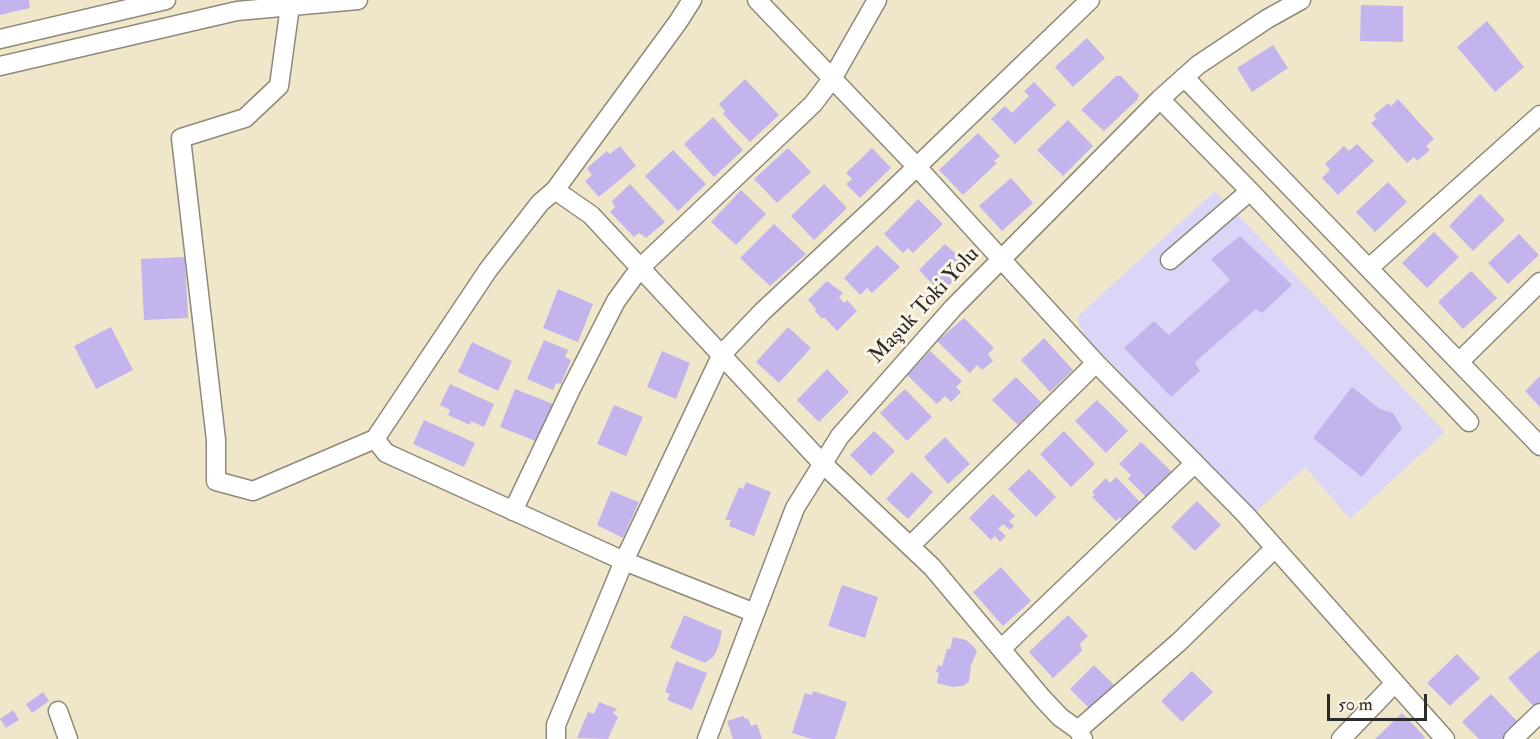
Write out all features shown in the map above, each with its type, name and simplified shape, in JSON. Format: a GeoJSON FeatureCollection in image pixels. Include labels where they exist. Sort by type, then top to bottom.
{"type":"FeatureCollection","features":[{"type":"Feature","properties":{"kind":"street"},"geometry":{"type":"LineString","coordinates":[[0,39],[166,0]]}},
{"type":"Feature","properties":{"kind":"street"},"geometry":{"type":"LineString","coordinates":[[0,66],[237,11],[347,0]]}},
{"type":"Feature","properties":{"kind":"street"},"geometry":{"type":"LineString","coordinates":[[290,6],[279,86],[245,118],[181,138],[216,440],[216,481],[253,491],[375,439],[488,270],[540,203],[555,190],[692,0]]}},
{"type":"Feature","properties":{"kind":"street"},"geometry":{"type":"LineString","coordinates":[[757,0],[917,167],[1096,363],[1275,548],[1445,739]]}},
{"type":"Feature","properties":{"kind":"street"},"geometry":{"type":"LineString","coordinates":[[513,511],[571,388],[616,301],[640,268],[813,104],[832,79],[877,0]]}},
{"type":"Feature","properties":{"kind":"street"},"geometry":{"type":"LineString","coordinates":[[556,739],[556,725],[624,561],[722,354],[763,311],[1090,0]]}},
{"type":"Feature","properties":{"kind":"street","name":"Maşuk Toki Yolu"},"geometry":{"type":"LineString","coordinates":[[707,739],[795,508],[840,436],[945,316],[1160,99],[1198,65],[1267,19],[1301,0]]}},
{"type":"Feature","properties":{"kind":"street"},"geometry":{"type":"LineString","coordinates":[[1184,77],[1538,441]]}},
{"type":"Feature","properties":{"kind":"street"},"geometry":{"type":"LineString","coordinates":[[1160,99],[1250,190],[1469,422]]}},
{"type":"Feature","properties":{"kind":"street"},"geometry":{"type":"LineString","coordinates":[[1369,268],[1540,115]]}},
{"type":"Feature","properties":{"kind":"street"},"geometry":{"type":"LineString","coordinates":[[555,190],[591,215],[822,463],[932,567],[1060,717],[1081,735],[1275,548]]}},
{"type":"Feature","properties":{"kind":"street"},"geometry":{"type":"LineString","coordinates":[[1170,260],[1250,190]]}},
{"type":"Feature","properties":{"kind":"street"},"geometry":{"type":"LineString","coordinates":[[1459,362],[1540,282]]}},
{"type":"Feature","properties":{"kind":"street"},"geometry":{"type":"LineString","coordinates":[[910,546],[1096,363]]}},
{"type":"Feature","properties":{"kind":"street"},"geometry":{"type":"LineString","coordinates":[[375,439],[386,453],[624,561],[755,613]]}},
{"type":"Feature","properties":{"kind":"street"},"geometry":{"type":"LineString","coordinates":[[1001,649],[1195,463]]}},
{"type":"Feature","properties":{"kind":"street"},"geometry":{"type":"LineString","coordinates":[[1341,739],[1395,683]]}},
{"type":"Feature","properties":{"kind":"street"},"geometry":{"type":"LineString","coordinates":[[58,711],[69,739]]}},
{"type":"Feature","properties":{"kind":"street"},"geometry":{"type":"LineString","coordinates":[[1513,739],[1540,713]]}},
{"type":"Feature","properties":{"kind":"shaded area"},"geometry":{"type":"Polygon","coordinates":[[[1215,191],[1445,432],[1350,519],[1305,467],[1256,512],[1083,334],[1077,317],[1215,191]]]}},
{"type":"Feature","properties":{"kind":"building"},"geometry":{"type":"Polygon","coordinates":[[[0,0],[29,0],[30,8],[0,15],[0,0]]]}},
{"type":"Feature","properties":{"kind":"building"},"geometry":{"type":"Polygon","coordinates":[[[1361,5],[1403,6],[1403,42],[1360,41],[1361,5]]]}},
{"type":"Feature","properties":{"kind":"building"},"geometry":{"type":"Polygon","coordinates":[[[1487,21],[1524,67],[1495,92],[1457,47],[1487,21]]]}},
{"type":"Feature","properties":{"kind":"building"},"geometry":{"type":"Polygon","coordinates":[[[1087,38],[1105,58],[1073,87],[1055,67],[1087,38]]]}},
{"type":"Feature","properties":{"kind":"building"},"geometry":{"type":"Polygon","coordinates":[[[1273,45],[1288,68],[1252,92],[1237,68],[1273,45]]]}},
{"type":"Feature","properties":{"kind":"building"},"geometry":{"type":"Polygon","coordinates":[[[1116,76],[1121,76],[1139,95],[1138,99],[1104,131],[1081,110],[1116,76]]]}},
{"type":"Feature","properties":{"kind":"building"},"geometry":{"type":"Polygon","coordinates":[[[745,79],[779,115],[750,142],[723,114],[725,111],[719,104],[745,79]]]}},
{"type":"Feature","properties":{"kind":"building"},"geometry":{"type":"Polygon","coordinates":[[[1034,82],[1056,105],[1015,144],[991,119],[1005,106],[1012,113],[1029,96],[1024,91],[1034,82]]]}},
{"type":"Feature","properties":{"kind":"building"},"geometry":{"type":"Polygon","coordinates":[[[1398,99],[1434,139],[1426,146],[1430,150],[1417,161],[1414,157],[1407,163],[1371,123],[1376,119],[1374,115],[1388,103],[1391,106],[1398,99]]]}},
{"type":"Feature","properties":{"kind":"building"},"geometry":{"type":"Polygon","coordinates":[[[713,117],[743,150],[714,177],[684,144],[713,117]]]}},
{"type":"Feature","properties":{"kind":"building"},"geometry":{"type":"Polygon","coordinates":[[[1068,120],[1093,146],[1063,176],[1037,150],[1068,120]]]}},
{"type":"Feature","properties":{"kind":"building"},"geometry":{"type":"Polygon","coordinates":[[[978,133],[1000,156],[994,161],[997,163],[963,195],[939,170],[978,133]]]}},
{"type":"Feature","properties":{"kind":"building"},"geometry":{"type":"Polygon","coordinates":[[[1357,144],[1374,161],[1338,195],[1322,178],[1330,170],[1325,164],[1344,146],[1349,151],[1357,144]]]}},
{"type":"Feature","properties":{"kind":"building"},"geometry":{"type":"Polygon","coordinates":[[[620,146],[636,166],[599,197],[585,181],[592,175],[587,168],[607,151],[610,154],[620,146]]]}},
{"type":"Feature","properties":{"kind":"building"},"geometry":{"type":"Polygon","coordinates":[[[788,148],[811,172],[777,203],[754,179],[788,148]]]}},
{"type":"Feature","properties":{"kind":"building"},"geometry":{"type":"Polygon","coordinates":[[[872,148],[891,168],[860,198],[846,184],[852,179],[846,173],[872,148]]]}},
{"type":"Feature","properties":{"kind":"building"},"geometry":{"type":"Polygon","coordinates":[[[673,150],[706,184],[678,211],[645,176],[673,150]]]}},
{"type":"Feature","properties":{"kind":"building"},"geometry":{"type":"Polygon","coordinates":[[[1011,178],[1033,203],[1002,231],[979,206],[1011,178]]]}},
{"type":"Feature","properties":{"kind":"building"},"geometry":{"type":"Polygon","coordinates":[[[1388,182],[1407,202],[1375,232],[1356,212],[1388,182]]]}},
{"type":"Feature","properties":{"kind":"building"},"geometry":{"type":"Polygon","coordinates":[[[630,184],[665,222],[646,238],[639,233],[634,237],[610,212],[615,207],[612,201],[630,184]]]}},
{"type":"Feature","properties":{"kind":"building"},"geometry":{"type":"Polygon","coordinates":[[[824,184],[847,208],[814,240],[791,216],[824,184]]]}},
{"type":"Feature","properties":{"kind":"building"},"geometry":{"type":"Polygon","coordinates":[[[741,190],[766,214],[736,245],[711,222],[741,190]]]}},
{"type":"Feature","properties":{"kind":"building"},"geometry":{"type":"Polygon","coordinates":[[[1480,194],[1505,220],[1473,251],[1449,226],[1480,194]]]}},
{"type":"Feature","properties":{"kind":"building"},"geometry":{"type":"Polygon","coordinates":[[[918,199],[943,224],[913,253],[908,248],[903,253],[884,234],[918,199]]]}},
{"type":"Feature","properties":{"kind":"building"},"geometry":{"type":"Polygon","coordinates":[[[774,224],[806,254],[770,286],[740,258],[774,224]]]}},
{"type":"Feature","properties":{"kind":"building"},"geometry":{"type":"Polygon","coordinates":[[[1434,232],[1459,257],[1427,288],[1402,263],[1434,232]]]}},
{"type":"Feature","properties":{"kind":"building"},"geometry":{"type":"Polygon","coordinates":[[[1519,234],[1539,255],[1508,284],[1488,263],[1519,234]]]}},
{"type":"Feature","properties":{"kind":"building"},"geometry":{"type":"Polygon","coordinates":[[[1240,236],[1292,285],[1262,313],[1256,309],[1195,362],[1200,371],[1171,397],[1124,348],[1154,321],[1169,335],[1230,280],[1211,259],[1240,236]]]}},
{"type":"Feature","properties":{"kind":"building"},"geometry":{"type":"Polygon","coordinates":[[[945,244],[969,266],[941,293],[919,270],[945,244]]]}},
{"type":"Feature","properties":{"kind":"building"},"geometry":{"type":"Polygon","coordinates":[[[877,245],[900,267],[872,293],[867,288],[860,295],[844,278],[877,245]]]}},
{"type":"Feature","properties":{"kind":"building"},"geometry":{"type":"Polygon","coordinates":[[[185,257],[188,318],[144,320],[141,259],[185,257]]]}},
{"type":"Feature","properties":{"kind":"building"},"geometry":{"type":"Polygon","coordinates":[[[1471,271],[1497,298],[1463,329],[1438,302],[1471,271]]]}},
{"type":"Feature","properties":{"kind":"building"},"geometry":{"type":"Polygon","coordinates":[[[827,281],[843,293],[839,297],[844,303],[847,300],[857,311],[837,331],[824,317],[822,319],[808,300],[827,281]]]}},
{"type":"Feature","properties":{"kind":"building"},"geometry":{"type":"Polygon","coordinates":[[[558,289],[593,304],[578,342],[543,328],[558,289]]]}},
{"type":"Feature","properties":{"kind":"building"},"geometry":{"type":"Polygon","coordinates":[[[964,318],[994,348],[988,354],[993,361],[982,370],[977,365],[970,373],[937,341],[964,318]]]}},
{"type":"Feature","properties":{"kind":"building"},"geometry":{"type":"Polygon","coordinates":[[[111,327],[133,370],[96,389],[74,346],[111,327]]]}},
{"type":"Feature","properties":{"kind":"building"},"geometry":{"type":"Polygon","coordinates":[[[788,327],[811,348],[779,383],[756,362],[788,327]]]}},
{"type":"Feature","properties":{"kind":"building"},"geometry":{"type":"Polygon","coordinates":[[[1044,338],[1073,370],[1050,392],[1021,360],[1044,338]]]}},
{"type":"Feature","properties":{"kind":"building"},"geometry":{"type":"Polygon","coordinates":[[[544,340],[568,350],[565,357],[571,360],[561,384],[556,383],[553,390],[527,379],[544,340]]]}},
{"type":"Feature","properties":{"kind":"building"},"geometry":{"type":"Polygon","coordinates":[[[472,342],[512,361],[498,391],[458,372],[472,342]]]}},
{"type":"Feature","properties":{"kind":"building"},"geometry":{"type":"Polygon","coordinates":[[[662,351],[690,363],[676,399],[647,387],[662,351]]]}},
{"type":"Feature","properties":{"kind":"building"},"geometry":{"type":"Polygon","coordinates":[[[930,351],[962,381],[956,387],[961,392],[951,402],[945,396],[937,404],[907,375],[930,351]]]}},
{"type":"Feature","properties":{"kind":"building"},"geometry":{"type":"Polygon","coordinates":[[[827,369],[849,392],[819,422],[797,400],[827,369]]]}},
{"type":"Feature","properties":{"kind":"building"},"geometry":{"type":"Polygon","coordinates":[[[1540,376],[1540,407],[1525,391],[1540,376]]]}},
{"type":"Feature","properties":{"kind":"building"},"geometry":{"type":"Polygon","coordinates":[[[1016,377],[1041,402],[1018,425],[992,400],[1016,377]]]}},
{"type":"Feature","properties":{"kind":"building"},"geometry":{"type":"Polygon","coordinates":[[[450,384],[494,404],[484,427],[471,421],[470,425],[448,415],[450,410],[440,405],[450,384]]]}},
{"type":"Feature","properties":{"kind":"building"},"geometry":{"type":"Polygon","coordinates":[[[1352,387],[1380,409],[1393,413],[1402,428],[1362,477],[1313,438],[1352,387]]]}},
{"type":"Feature","properties":{"kind":"building"},"geometry":{"type":"Polygon","coordinates":[[[515,389],[553,404],[538,442],[500,427],[515,389]]]}},
{"type":"Feature","properties":{"kind":"building"},"geometry":{"type":"Polygon","coordinates":[[[905,389],[932,417],[907,441],[880,413],[905,389]]]}},
{"type":"Feature","properties":{"kind":"building"},"geometry":{"type":"Polygon","coordinates":[[[1097,400],[1128,431],[1106,453],[1075,421],[1097,400]]]}},
{"type":"Feature","properties":{"kind":"building"},"geometry":{"type":"Polygon","coordinates":[[[614,405],[643,417],[626,456],[597,444],[614,405]]]}},
{"type":"Feature","properties":{"kind":"building"},"geometry":{"type":"Polygon","coordinates":[[[424,420],[475,443],[464,467],[413,444],[424,420]]]}},
{"type":"Feature","properties":{"kind":"building"},"geometry":{"type":"Polygon","coordinates":[[[874,431],[895,451],[871,476],[850,455],[874,431]]]}},
{"type":"Feature","properties":{"kind":"building"},"geometry":{"type":"Polygon","coordinates":[[[1064,431],[1095,464],[1071,487],[1040,454],[1064,431]]]}},
{"type":"Feature","properties":{"kind":"building"},"geometry":{"type":"Polygon","coordinates":[[[945,437],[970,464],[948,484],[924,457],[945,437]]]}},
{"type":"Feature","properties":{"kind":"building"},"geometry":{"type":"Polygon","coordinates":[[[1141,442],[1172,472],[1147,498],[1128,479],[1131,475],[1119,464],[1141,442]]]}},
{"type":"Feature","properties":{"kind":"building"},"geometry":{"type":"Polygon","coordinates":[[[1029,469],[1056,497],[1036,517],[1008,489],[1029,469]]]}},
{"type":"Feature","properties":{"kind":"building"},"geometry":{"type":"Polygon","coordinates":[[[912,472],[933,492],[908,519],[886,499],[912,472]]]}},
{"type":"Feature","properties":{"kind":"building"},"geometry":{"type":"Polygon","coordinates":[[[1116,477],[1140,502],[1124,521],[1120,517],[1116,521],[1092,497],[1095,495],[1092,492],[1106,478],[1110,483],[1116,477]]]}},
{"type":"Feature","properties":{"kind":"building"},"geometry":{"type":"Polygon","coordinates":[[[746,482],[771,492],[754,536],[729,526],[731,520],[725,520],[739,487],[743,489],[746,482]]]}},
{"type":"Feature","properties":{"kind":"building"},"geometry":{"type":"Polygon","coordinates":[[[611,491],[639,502],[623,538],[597,525],[611,491]]]}},
{"type":"Feature","properties":{"kind":"building"},"geometry":{"type":"Polygon","coordinates":[[[993,494],[1015,516],[1009,521],[1014,526],[1010,530],[1003,524],[998,529],[1006,536],[1000,542],[995,536],[991,540],[969,518],[993,494]]]}},
{"type":"Feature","properties":{"kind":"building"},"geometry":{"type":"Polygon","coordinates":[[[1197,501],[1221,525],[1195,551],[1171,527],[1197,501]]]}},
{"type":"Feature","properties":{"kind":"building"},"geometry":{"type":"Polygon","coordinates":[[[1001,567],[1031,601],[1003,626],[973,592],[1001,567]]]}},
{"type":"Feature","properties":{"kind":"building"},"geometry":{"type":"Polygon","coordinates":[[[842,585],[878,597],[865,638],[828,626],[842,585]]]}},
{"type":"Feature","properties":{"kind":"building"},"geometry":{"type":"Polygon","coordinates":[[[684,615],[722,631],[714,656],[705,663],[670,648],[684,615]]]}},
{"type":"Feature","properties":{"kind":"building"},"geometry":{"type":"Polygon","coordinates":[[[1068,615],[1088,636],[1080,644],[1082,651],[1053,678],[1029,652],[1068,615]]]}},
{"type":"Feature","properties":{"kind":"building"},"geometry":{"type":"Polygon","coordinates":[[[953,637],[966,640],[977,652],[971,665],[969,682],[963,686],[953,687],[937,683],[938,665],[942,666],[953,637]]]}},
{"type":"Feature","properties":{"kind":"building"},"geometry":{"type":"Polygon","coordinates":[[[1540,650],[1540,704],[1535,708],[1508,678],[1540,650]]]}},
{"type":"Feature","properties":{"kind":"building"},"geometry":{"type":"Polygon","coordinates":[[[1457,654],[1480,678],[1450,706],[1427,683],[1457,654]]]}},
{"type":"Feature","properties":{"kind":"building"},"geometry":{"type":"Polygon","coordinates":[[[676,661],[707,673],[692,710],[667,700],[670,694],[665,692],[676,661]]]}},
{"type":"Feature","properties":{"kind":"building"},"geometry":{"type":"Polygon","coordinates":[[[1094,665],[1115,686],[1091,710],[1070,689],[1094,665]]]}},
{"type":"Feature","properties":{"kind":"building"},"geometry":{"type":"Polygon","coordinates":[[[1192,671],[1213,692],[1182,722],[1161,701],[1192,671]]]}},
{"type":"Feature","properties":{"kind":"building"},"geometry":{"type":"Polygon","coordinates":[[[813,691],[847,702],[835,739],[812,739],[792,733],[805,693],[812,695],[813,691]]]}},
{"type":"Feature","properties":{"kind":"building"},"geometry":{"type":"Polygon","coordinates":[[[43,692],[49,701],[32,713],[26,704],[43,692]]]}},
{"type":"Feature","properties":{"kind":"building"},"geometry":{"type":"Polygon","coordinates":[[[1491,694],[1519,723],[1502,739],[1479,739],[1462,722],[1491,694]]]}},
{"type":"Feature","properties":{"kind":"building"},"geometry":{"type":"Polygon","coordinates":[[[599,702],[617,709],[613,713],[618,717],[608,739],[577,738],[588,712],[594,714],[599,702]]]}},
{"type":"Feature","properties":{"kind":"building"},"geometry":{"type":"Polygon","coordinates":[[[13,710],[19,720],[6,728],[0,719],[13,710]]]}},
{"type":"Feature","properties":{"kind":"building"},"geometry":{"type":"Polygon","coordinates":[[[1402,713],[1425,737],[1423,739],[1375,739],[1402,713]]]}},
{"type":"Feature","properties":{"kind":"building"},"geometry":{"type":"Polygon","coordinates":[[[743,716],[745,719],[748,718],[751,726],[757,724],[762,739],[733,739],[727,721],[743,716]]]}}]}
